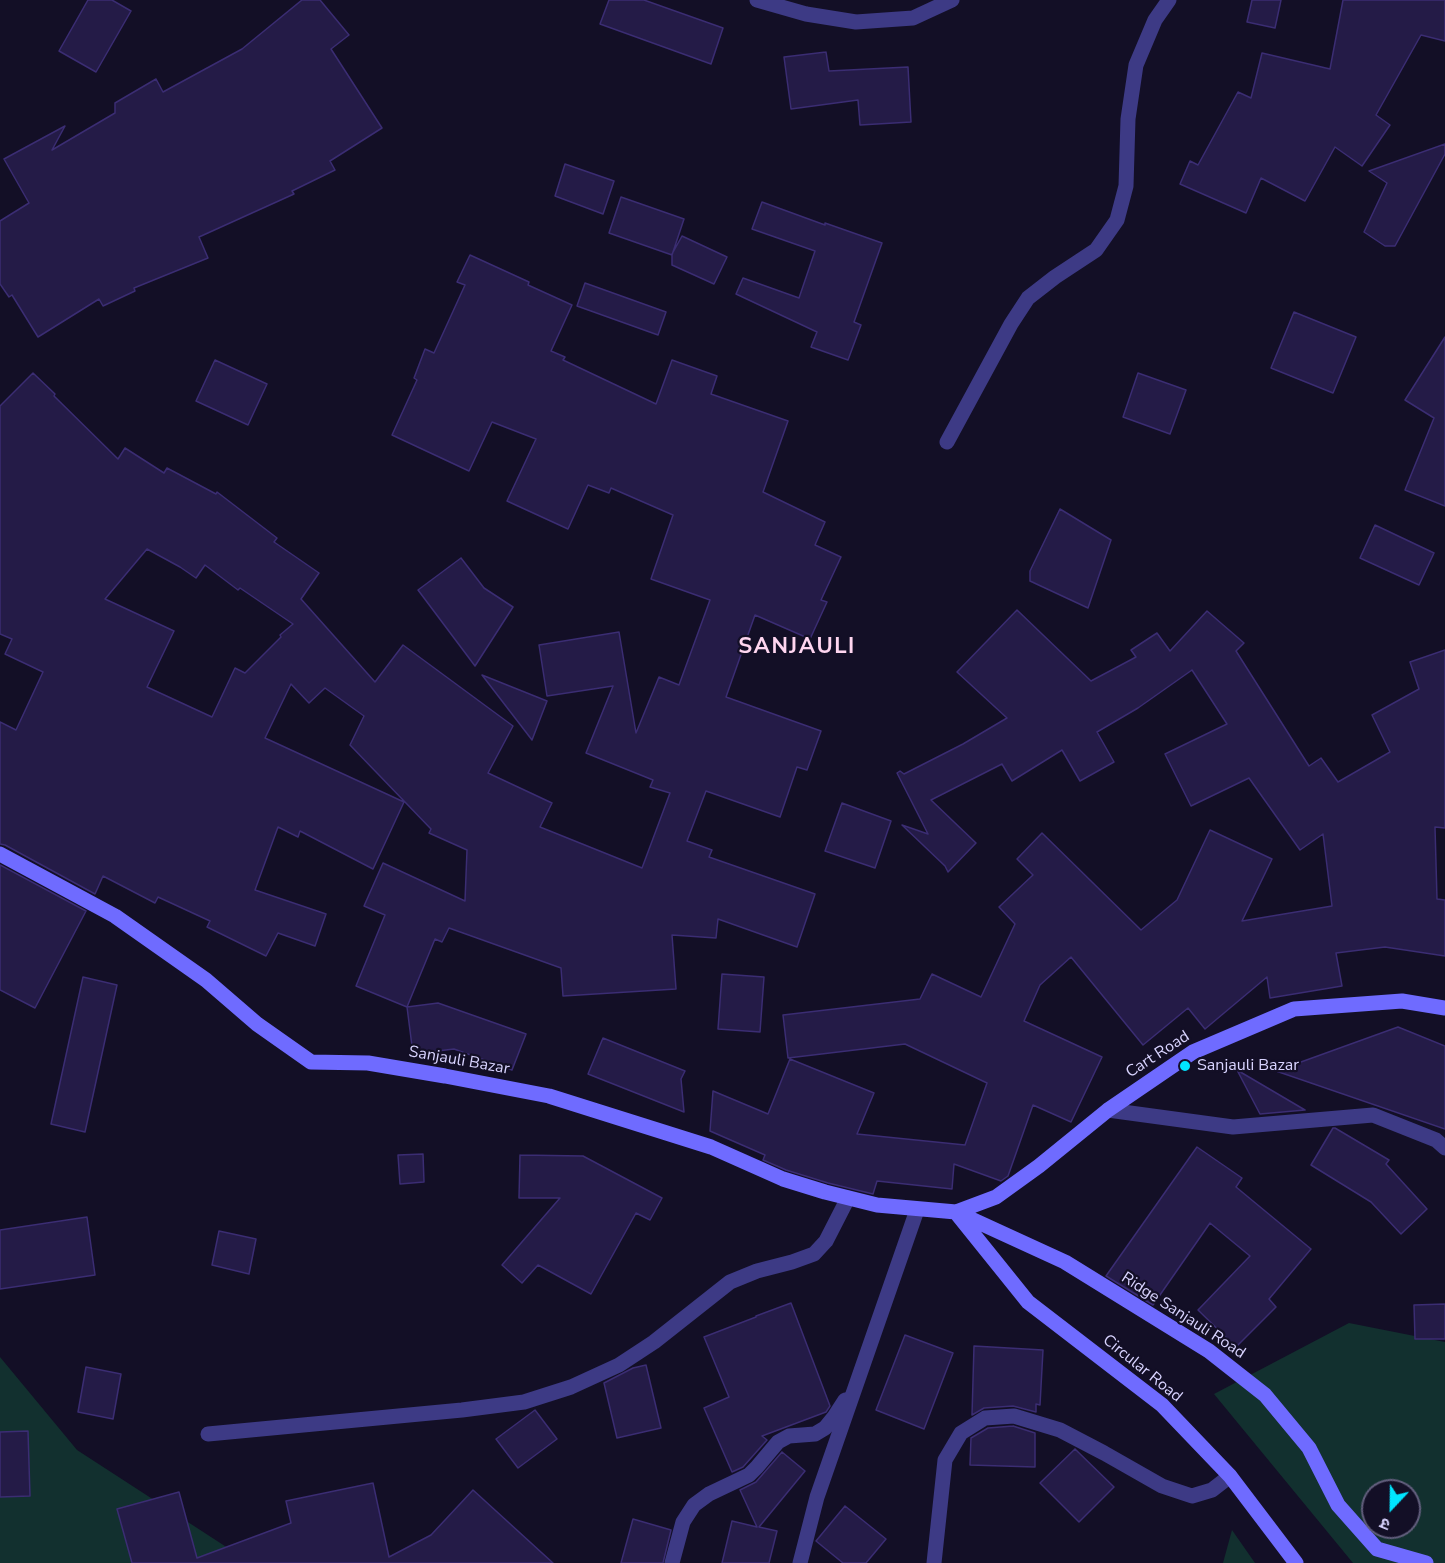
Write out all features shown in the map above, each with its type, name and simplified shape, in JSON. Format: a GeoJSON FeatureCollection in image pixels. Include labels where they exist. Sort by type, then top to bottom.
{"type":"FeatureCollection","features":[{"type":"Feature","properties":{"kind":"main road","name":"Sanjauli Bazar"},"geometry":{"type":"LineString","coordinates":[[0,854],[115,916],[206,980],[257,1024],[311,1062],[368,1063],[549,1096],[711,1147],[783,1179],[848,1198],[877,1205],[956,1212]]}},
{"type":"Feature","properties":{"kind":"main road","name":"Cart Road"},"geometry":{"type":"LineString","coordinates":[[956,1212],[996,1197],[1039,1166],[1108,1110],[1192,1052],[1294,1008],[1402,1001],[1445,1008]]}},
{"type":"Feature","properties":{"kind":"main road","name":"Circular Road"},"geometry":{"type":"LineString","coordinates":[[956,1212],[1028,1302],[1162,1405],[1230,1476],[1296,1563]]}},
{"type":"Feature","properties":{"kind":"main road","name":"Ridge Sanjauli Road"},"geometry":{"type":"LineString","coordinates":[[956,1212],[1065,1262],[1209,1351],[1265,1395],[1309,1448],[1338,1505],[1377,1548],[1426,1563]]}},
{"type":"Feature","properties":{"kind":"street"},"geometry":{"type":"LineString","coordinates":[[757,0],[806,14],[856,22],[913,18],[952,0]]}},
{"type":"Feature","properties":{"kind":"street"},"geometry":{"type":"LineString","coordinates":[[946,442],[1011,324],[1028,298],[1096,250],[1117,220],[1126,186],[1128,119],[1136,65],[1155,20],[1168,0]]}},
{"type":"Feature","properties":{"kind":"street"},"geometry":{"type":"LineString","coordinates":[[1108,1110],[1233,1127],[1373,1115],[1436,1140],[1445,1148]]}},
{"type":"Feature","properties":{"kind":"street"},"geometry":{"type":"LineString","coordinates":[[208,1434],[524,1402],[571,1387],[619,1365],[654,1342],[730,1282],[757,1271],[814,1254],[826,1241],[848,1198]]}},
{"type":"Feature","properties":{"kind":"street"},"geometry":{"type":"LineString","coordinates":[[800,1563],[817,1497],[917,1210]]}},
{"type":"Feature","properties":{"kind":"street"},"geometry":{"type":"LineString","coordinates":[[672,1563],[683,1522],[694,1505],[709,1494],[749,1474],[758,1467],[778,1442],[789,1436],[815,1434],[825,1428],[859,1377]]}},
{"type":"Feature","properties":{"kind":"street"},"geometry":{"type":"LineString","coordinates":[[934,1563],[945,1460],[961,1433],[985,1418],[1014,1416],[1060,1430],[1162,1486],[1192,1496],[1212,1490],[1230,1476]]}},
{"type":"Feature","properties":{"kind":"green space"},"geometry":{"type":"Polygon","coordinates":[[[1349,1323],[1445,1342],[1445,1563],[1353,1563],[1214,1394],[1349,1323]]]}},
{"type":"Feature","properties":{"kind":"green space"},"geometry":{"type":"Polygon","coordinates":[[[0,1357],[77,1450],[251,1563],[0,1563],[0,1357]]]}},
{"type":"Feature","properties":{"kind":"green space"},"geometry":{"type":"Polygon","coordinates":[[[1232,1530],[1255,1563],[1223,1563],[1232,1530]]]}},
{"type":"Feature","properties":{"kind":"building"},"geometry":{"type":"Polygon","coordinates":[[[88,0],[112,0],[131,11],[96,72],[59,51],[88,0]]]}},
{"type":"Feature","properties":{"kind":"building"},"geometry":{"type":"Polygon","coordinates":[[[302,0],[320,0],[349,35],[331,49],[382,128],[330,161],[335,170],[292,191],[294,194],[199,237],[208,258],[134,288],[135,291],[103,306],[99,299],[38,337],[12,295],[9,297],[0,284],[0,221],[29,203],[4,159],[65,126],[52,150],[115,113],[115,103],[156,79],[163,92],[242,49],[302,0]]]}},
{"type":"Feature","properties":{"kind":"building"},"geometry":{"type":"Polygon","coordinates":[[[609,0],[644,0],[723,28],[711,64],[600,24],[609,0]]]}},
{"type":"Feature","properties":{"kind":"building"},"geometry":{"type":"Polygon","coordinates":[[[1252,0],[1281,0],[1275,28],[1247,22],[1252,0]]]}},
{"type":"Feature","properties":{"kind":"building"},"geometry":{"type":"Polygon","coordinates":[[[1343,0],[1445,0],[1445,41],[1421,35],[1376,115],[1390,125],[1362,166],[1335,147],[1305,201],[1261,178],[1246,213],[1180,184],[1190,161],[1198,165],[1238,92],[1251,98],[1262,53],[1330,69],[1343,0]]]}},
{"type":"Feature","properties":{"kind":"building"},"geometry":{"type":"Polygon","coordinates":[[[826,52],[829,71],[908,67],[911,122],[860,125],[858,100],[791,109],[784,57],[826,52]]]}},
{"type":"Feature","properties":{"kind":"building"},"geometry":{"type":"Polygon","coordinates":[[[1445,144],[1445,154],[1395,246],[1385,246],[1364,232],[1387,183],[1369,171],[1445,144]]]}},
{"type":"Feature","properties":{"kind":"building"},"geometry":{"type":"Polygon","coordinates":[[[565,164],[614,181],[603,214],[555,196],[565,164]]]}},
{"type":"Feature","properties":{"kind":"building"},"geometry":{"type":"Polygon","coordinates":[[[621,197],[684,219],[672,255],[609,233],[621,197]]]}},
{"type":"Feature","properties":{"kind":"building"},"geometry":{"type":"Polygon","coordinates":[[[762,202],[882,243],[854,322],[861,325],[848,360],[811,347],[817,332],[736,294],[743,278],[799,298],[815,251],[752,229],[762,202]]]}},
{"type":"Feature","properties":{"kind":"building"},"geometry":{"type":"Polygon","coordinates":[[[682,236],[727,257],[714,284],[672,265],[672,254],[682,236]]]}},
{"type":"Feature","properties":{"kind":"building"},"geometry":{"type":"Polygon","coordinates":[[[470,255],[572,305],[551,351],[565,357],[563,360],[656,404],[672,360],[717,376],[711,394],[788,421],[763,492],[825,522],[815,545],[841,557],[821,600],[827,602],[810,639],[755,615],[726,697],[821,731],[807,770],[797,767],[780,817],[706,791],[687,841],[712,850],[709,857],[815,894],[797,947],[718,919],[716,938],[672,935],[676,989],[563,996],[561,968],[449,928],[442,942],[435,939],[407,1007],[356,986],[385,915],[364,906],[383,863],[465,901],[467,850],[429,833],[431,829],[350,745],[364,716],[325,688],[309,703],[291,684],[265,738],[404,802],[373,869],[300,831],[298,837],[278,827],[255,890],[326,914],[315,946],[278,933],[266,956],[207,927],[210,921],[158,897],[155,903],[103,876],[95,894],[0,844],[0,722],[16,730],[43,672],[5,654],[12,639],[0,634],[0,406],[33,373],[118,459],[125,448],[164,473],[167,468],[216,494],[217,492],[277,538],[274,542],[319,573],[301,599],[375,682],[403,645],[513,726],[488,773],[552,803],[540,827],[642,868],[670,793],[650,787],[653,780],[586,753],[613,686],[547,696],[539,645],[619,632],[636,733],[659,677],[679,685],[710,600],[651,579],[673,515],[611,488],[609,493],[588,485],[568,529],[507,501],[536,439],[492,422],[469,471],[392,435],[417,380],[414,378],[425,349],[434,353],[465,285],[457,282],[470,255]],[[147,549],[105,599],[174,631],[147,687],[212,717],[235,668],[245,673],[293,624],[240,588],[238,590],[205,565],[196,578],[147,549]]]}},
{"type":"Feature","properties":{"kind":"building"},"geometry":{"type":"Polygon","coordinates":[[[585,283],[666,312],[658,335],[577,306],[585,283]]]}},
{"type":"Feature","properties":{"kind":"building"},"geometry":{"type":"Polygon","coordinates":[[[1294,312],[1356,337],[1333,393],[1271,368],[1294,312]]]}},
{"type":"Feature","properties":{"kind":"building"},"geometry":{"type":"Polygon","coordinates":[[[1445,337],[1445,506],[1405,490],[1434,418],[1405,400],[1445,337]]]}},
{"type":"Feature","properties":{"kind":"building"},"geometry":{"type":"Polygon","coordinates":[[[215,360],[267,384],[248,425],[196,401],[215,360]]]}},
{"type":"Feature","properties":{"kind":"building"},"geometry":{"type":"Polygon","coordinates":[[[1138,373],[1186,390],[1170,434],[1123,417],[1138,373]]]}},
{"type":"Feature","properties":{"kind":"building"},"geometry":{"type":"Polygon","coordinates":[[[1060,509],[1111,540],[1088,608],[1030,581],[1030,571],[1060,509]]]}},
{"type":"Feature","properties":{"kind":"building"},"geometry":{"type":"Polygon","coordinates":[[[1375,525],[1434,553],[1419,585],[1360,558],[1375,525]]]}},
{"type":"Feature","properties":{"kind":"building"},"geometry":{"type":"Polygon","coordinates":[[[461,558],[484,588],[513,607],[475,666],[418,590],[461,558]]]}},
{"type":"Feature","properties":{"kind":"building"},"geometry":{"type":"Polygon","coordinates":[[[1017,610],[1091,681],[1136,657],[1131,650],[1157,633],[1170,651],[1207,611],[1244,643],[1236,651],[1309,766],[1321,758],[1338,782],[1390,752],[1372,715],[1419,689],[1410,662],[1445,650],[1445,828],[1435,827],[1437,899],[1445,900],[1445,956],[1385,947],[1336,953],[1342,986],[1270,998],[1267,977],[1205,1029],[1188,1008],[1143,1045],[1071,957],[1040,985],[1024,1021],[1102,1057],[1071,1122],[1033,1105],[1008,1176],[1001,1181],[954,1164],[952,1189],[877,1181],[873,1194],[828,1183],[763,1160],[765,1155],[710,1131],[713,1091],[768,1114],[790,1059],[874,1093],[857,1134],[965,1145],[987,1083],[905,1044],[788,1058],[783,1015],[920,999],[932,974],[981,997],[1015,924],[999,907],[1033,875],[1017,859],[1042,833],[1141,930],[1177,900],[1210,830],[1272,859],[1242,921],[1332,906],[1323,834],[1300,850],[1249,778],[1191,806],[1165,754],[1227,724],[1192,670],[1138,708],[1097,732],[1114,762],[1080,781],[1062,750],[1012,781],[1002,764],[931,800],[976,843],[948,872],[945,866],[902,825],[928,834],[897,773],[900,771],[904,774],[963,744],[1007,718],[957,672],[1017,610]]]}},
{"type":"Feature","properties":{"kind":"building"},"geometry":{"type":"Polygon","coordinates":[[[482,675],[547,701],[532,740],[482,675]]]}},
{"type":"Feature","properties":{"kind":"building"},"geometry":{"type":"Polygon","coordinates":[[[842,803],[891,821],[875,868],[825,851],[842,803]]]}},
{"type":"Feature","properties":{"kind":"building"},"geometry":{"type":"Polygon","coordinates":[[[0,865],[86,911],[35,1008],[0,990],[0,865]]]}},
{"type":"Feature","properties":{"kind":"building"},"geometry":{"type":"Polygon","coordinates":[[[722,974],[764,977],[760,1032],[718,1029],[722,974]]]}},
{"type":"Feature","properties":{"kind":"building"},"geometry":{"type":"Polygon","coordinates":[[[83,977],[117,985],[85,1132],[51,1124],[83,977]]]}},
{"type":"Feature","properties":{"kind":"building"},"geometry":{"type":"Polygon","coordinates":[[[438,1003],[526,1034],[512,1070],[454,1049],[413,1054],[407,1007],[438,1003]]]}},
{"type":"Feature","properties":{"kind":"building"},"geometry":{"type":"Polygon","coordinates":[[[1398,1027],[1445,1046],[1445,1129],[1276,1071],[1398,1027]]]}},
{"type":"Feature","properties":{"kind":"building"},"geometry":{"type":"Polygon","coordinates":[[[603,1038],[685,1071],[681,1079],[684,1112],[588,1074],[603,1038]]]}},
{"type":"Feature","properties":{"kind":"building"},"geometry":{"type":"Polygon","coordinates":[[[1237,1070],[1305,1110],[1260,1114],[1237,1070]]]}},
{"type":"Feature","properties":{"kind":"building"},"geometry":{"type":"Polygon","coordinates":[[[1333,1128],[1389,1160],[1386,1164],[1427,1209],[1401,1234],[1371,1202],[1311,1165],[1333,1128]]]}},
{"type":"Feature","properties":{"kind":"building"},"geometry":{"type":"Polygon","coordinates":[[[1197,1147],[1242,1178],[1236,1187],[1311,1249],[1269,1299],[1276,1307],[1236,1347],[1198,1310],[1250,1256],[1210,1223],[1153,1305],[1106,1276],[1197,1147]]]}},
{"type":"Feature","properties":{"kind":"building"},"geometry":{"type":"Polygon","coordinates":[[[423,1154],[424,1182],[400,1184],[398,1155],[423,1154]]]}},
{"type":"Feature","properties":{"kind":"building"},"geometry":{"type":"Polygon","coordinates":[[[520,1155],[583,1156],[662,1198],[650,1220],[636,1213],[591,1294],[538,1265],[522,1283],[502,1265],[560,1198],[519,1198],[520,1155]]]}},
{"type":"Feature","properties":{"kind":"building"},"geometry":{"type":"Polygon","coordinates":[[[87,1217],[95,1275],[0,1289],[0,1230],[87,1217]]]}},
{"type":"Feature","properties":{"kind":"building"},"geometry":{"type":"Polygon","coordinates":[[[219,1231],[256,1239],[249,1274],[212,1265],[219,1231]]]}},
{"type":"Feature","properties":{"kind":"building"},"geometry":{"type":"Polygon","coordinates":[[[791,1303],[830,1406],[826,1412],[762,1436],[767,1440],[743,1467],[732,1472],[704,1408],[729,1397],[704,1337],[791,1303]]]}},
{"type":"Feature","properties":{"kind":"building"},"geometry":{"type":"Polygon","coordinates":[[[1445,1304],[1445,1339],[1415,1339],[1414,1305],[1445,1304]]]}},
{"type":"Feature","properties":{"kind":"building"},"geometry":{"type":"Polygon","coordinates":[[[905,1335],[953,1353],[924,1429],[876,1410],[905,1335]]]}},
{"type":"Feature","properties":{"kind":"building"},"geometry":{"type":"Polygon","coordinates":[[[974,1346],[1043,1350],[1040,1405],[1036,1404],[1036,1412],[1013,1406],[984,1408],[972,1415],[974,1346]]]}},
{"type":"Feature","properties":{"kind":"building"},"geometry":{"type":"Polygon","coordinates":[[[646,1365],[661,1428],[617,1438],[604,1383],[633,1368],[646,1365]]]}},
{"type":"Feature","properties":{"kind":"building"},"geometry":{"type":"Polygon","coordinates":[[[86,1367],[121,1374],[113,1419],[78,1412],[86,1367]]]}},
{"type":"Feature","properties":{"kind":"building"},"geometry":{"type":"Polygon","coordinates":[[[535,1410],[557,1439],[518,1468],[496,1439],[535,1410]]]}},
{"type":"Feature","properties":{"kind":"building"},"geometry":{"type":"Polygon","coordinates":[[[1013,1426],[1035,1433],[1035,1467],[970,1465],[971,1438],[988,1428],[1013,1426]]]}},
{"type":"Feature","properties":{"kind":"building"},"geometry":{"type":"Polygon","coordinates":[[[28,1431],[30,1496],[0,1497],[0,1432],[28,1431]]]}},
{"type":"Feature","properties":{"kind":"building"},"geometry":{"type":"Polygon","coordinates":[[[1075,1449],[1114,1487],[1079,1522],[1040,1483],[1075,1449]]]}},
{"type":"Feature","properties":{"kind":"building"},"geometry":{"type":"Polygon","coordinates":[[[782,1452],[805,1471],[759,1527],[777,1531],[769,1563],[722,1563],[732,1521],[757,1527],[740,1490],[756,1482],[782,1452]]]}},
{"type":"Feature","properties":{"kind":"building"},"geometry":{"type":"Polygon","coordinates":[[[373,1483],[389,1557],[431,1535],[473,1490],[553,1563],[132,1563],[117,1509],[179,1492],[197,1558],[291,1523],[286,1501],[373,1483]]]}},
{"type":"Feature","properties":{"kind":"building"},"geometry":{"type":"Polygon","coordinates":[[[845,1506],[886,1539],[866,1563],[843,1563],[816,1541],[845,1506]]]}},
{"type":"Feature","properties":{"kind":"building"},"geometry":{"type":"Polygon","coordinates":[[[633,1519],[671,1530],[663,1563],[621,1563],[633,1519]]]}},
{"type":"Feature","properties":{"kind":"place","name":"Sanjauli Bazar"},"geometry":{"type":"Point","coordinates":[1185,1066]}},
{"type":"Feature","properties":{"kind":"district","name":"SANJAULI"},"geometry":{"type":"Point","coordinates":[797,648]}}]}
